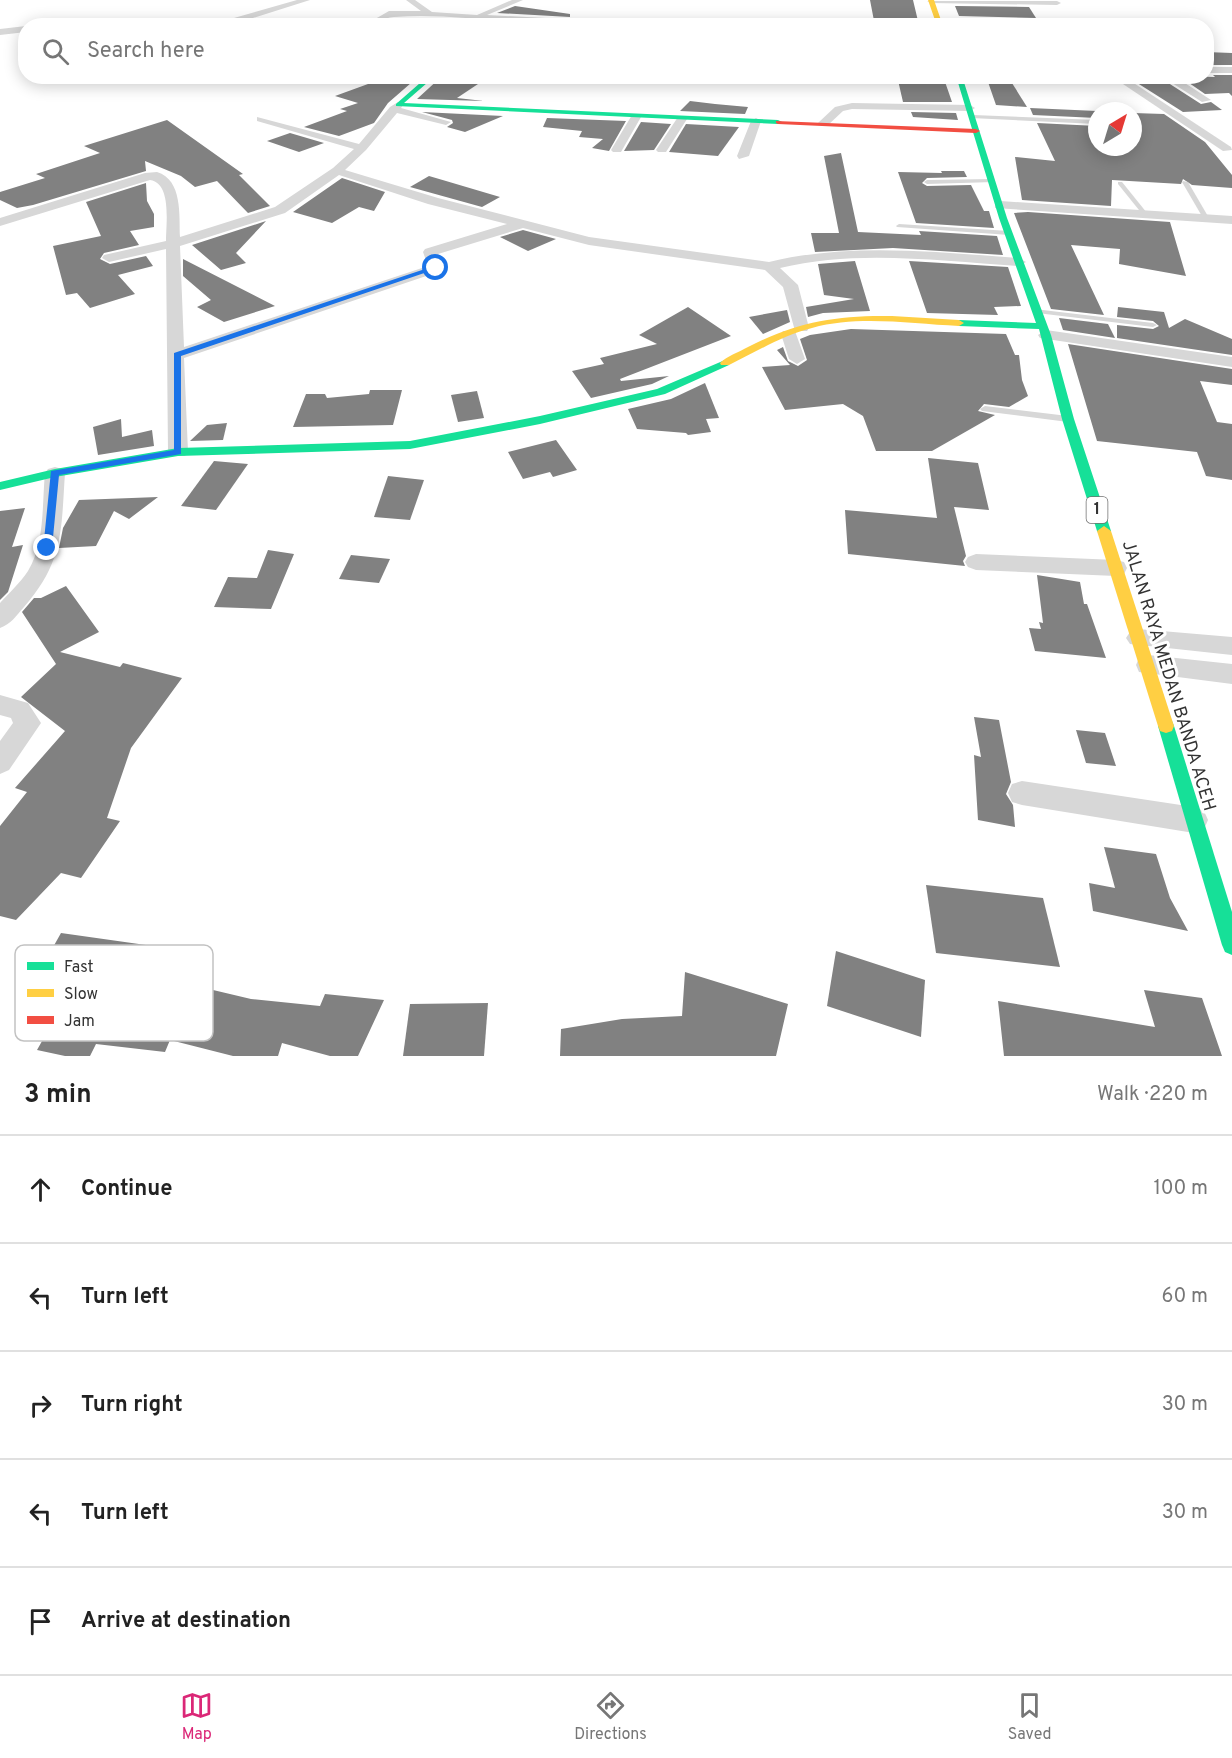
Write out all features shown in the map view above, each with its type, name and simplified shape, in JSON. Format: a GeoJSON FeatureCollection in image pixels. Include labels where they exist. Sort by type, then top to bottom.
{"type":"FeatureCollection","features":[{"type":"Feature","properties":{"kind":"main road"},"geometry":{"type":"LineString","coordinates":[[931,0],[937,18]]}},
{"type":"Feature","properties":{"kind":"main road"},"geometry":{"type":"LineString","coordinates":[[396,107],[423,84]]}},
{"type":"Feature","properties":{"kind":"main road","name":"JALAN RAYA MEDAN BANDA ACEH"},"geometry":{"type":"LineString","coordinates":[[962,84],[1009,233],[1043,330],[1068,419],[1148,665],[1232,945]]}},
{"type":"Feature","properties":{"kind":"main road"},"geometry":{"type":"LineString","coordinates":[[396,107],[824,123],[973,119]]}},
{"type":"Feature","properties":{"kind":"main road"},"geometry":{"type":"LineString","coordinates":[[0,486],[55,473],[178,452],[415,444],[645,398],[675,387],[795,331],[823,322],[851,320],[1043,330]]}},
{"type":"Feature","properties":{"kind":"street"},"geometry":{"type":"LineString","coordinates":[[243,18],[306,0]]}},
{"type":"Feature","properties":{"kind":"street"},"geometry":{"type":"LineString","coordinates":[[410,0],[430,14]]}},
{"type":"Feature","properties":{"kind":"street"},"geometry":{"type":"LineString","coordinates":[[382,18],[389,14],[430,14],[473,18],[519,0]]}},
{"type":"Feature","properties":{"kind":"street"},"geometry":{"type":"LineString","coordinates":[[931,0],[1057,3]]}},
{"type":"Feature","properties":{"kind":"street"},"geometry":{"type":"LineString","coordinates":[[0,32],[18,30]]}},
{"type":"Feature","properties":{"kind":"street"},"geometry":{"type":"LineString","coordinates":[[1214,70],[1232,70]]}},
{"type":"Feature","properties":{"kind":"street"},"geometry":{"type":"LineString","coordinates":[[1128,84],[1227,149]]}},
{"type":"Feature","properties":{"kind":"street"},"geometry":{"type":"LineString","coordinates":[[1179,84],[1206,100]]}},
{"type":"Feature","properties":{"kind":"street"},"geometry":{"type":"LineString","coordinates":[[824,123],[839,109],[852,106],[973,119]]}},
{"type":"Feature","properties":{"kind":"street"},"geometry":{"type":"LineString","coordinates":[[109,258],[174,243],[286,208],[337,171],[362,147],[396,107],[446,122]]}},
{"type":"Feature","properties":{"kind":"street"},"geometry":{"type":"LineString","coordinates":[[617,150],[636,117]]}},
{"type":"Feature","properties":{"kind":"street"},"geometry":{"type":"LineString","coordinates":[[261,118],[362,147]]}},
{"type":"Feature","properties":{"kind":"street"},"geometry":{"type":"LineString","coordinates":[[662,150],[682,119]]}},
{"type":"Feature","properties":{"kind":"street"},"geometry":{"type":"LineString","coordinates":[[743,156],[756,121]]}},
{"type":"Feature","properties":{"kind":"street"},"geometry":{"type":"LineString","coordinates":[[337,171],[433,201],[596,242],[769,266],[811,256],[908,256],[1019,262]]}},
{"type":"Feature","properties":{"kind":"street"},"geometry":{"type":"LineString","coordinates":[[0,222],[154,176],[166,185],[172,198],[178,452]]}},
{"type":"Feature","properties":{"kind":"street"},"geometry":{"type":"LineString","coordinates":[[1000,205],[1232,220]]}},
{"type":"Feature","properties":{"kind":"street"},"geometry":{"type":"LineString","coordinates":[[177,355],[436,268],[431,252],[522,224]]}},
{"type":"Feature","properties":{"kind":"street"},"geometry":{"type":"LineString","coordinates":[[769,266],[790,285],[797,359]]}},
{"type":"Feature","properties":{"kind":"street"},"geometry":{"type":"LineString","coordinates":[[1043,330],[1232,362]]}},
{"type":"Feature","properties":{"kind":"street"},"geometry":{"type":"LineString","coordinates":[[0,619],[34,579],[43,561],[52,516],[55,473]]}},
{"type":"Feature","properties":{"kind":"street"},"geometry":{"type":"LineString","coordinates":[[976,562],[1116,568]]}},
{"type":"Feature","properties":{"kind":"street"},"geometry":{"type":"LineString","coordinates":[[1138,638],[1232,646]]}},
{"type":"Feature","properties":{"kind":"street"},"geometry":{"type":"LineString","coordinates":[[1148,665],[1232,674]]}},
{"type":"Feature","properties":{"kind":"street"},"geometry":{"type":"LineString","coordinates":[[0,705],[19,710],[28,723],[0,762]]}},
{"type":"Feature","properties":{"kind":"street"},"geometry":{"type":"LineString","coordinates":[[1022,794],[1194,820]]}},
{"type":"Feature","properties":{"kind":"lane"},"geometry":{"type":"LineString","coordinates":[[973,119],[1088,122]]}},
{"type":"Feature","properties":{"kind":"lane"},"geometry":{"type":"LineString","coordinates":[[927,182],[992,181]]}},
{"type":"Feature","properties":{"kind":"lane"},"geometry":{"type":"LineString","coordinates":[[1185,182],[1206,218]]}},
{"type":"Feature","properties":{"kind":"lane"},"geometry":{"type":"LineString","coordinates":[[1120,183],[1145,214]]}},
{"type":"Feature","properties":{"kind":"lane"},"geometry":{"type":"LineString","coordinates":[[899,226],[1009,233]]}},
{"type":"Feature","properties":{"kind":"lane"},"geometry":{"type":"LineString","coordinates":[[1036,311],[1153,326]]}},
{"type":"Feature","properties":{"kind":"lane"},"geometry":{"type":"LineString","coordinates":[[985,409],[1068,419]]}},
{"type":"Feature","properties":{"kind":"building"},"geometry":{"type":"Polygon","coordinates":[[[870,0],[913,0],[917,18],[873,18],[870,0]]]}},
{"type":"Feature","properties":{"kind":"building"},"geometry":{"type":"Polygon","coordinates":[[[515,6],[570,14],[570,17],[497,13],[515,6]]]}},
{"type":"Feature","properties":{"kind":"building"},"geometry":{"type":"Polygon","coordinates":[[[955,6],[1029,7],[1036,18],[959,16],[955,6]]]}},
{"type":"Feature","properties":{"kind":"building"},"geometry":{"type":"Polygon","coordinates":[[[1214,52],[1232,53],[1232,65],[1214,65],[1214,52]]]}},
{"type":"Feature","properties":{"kind":"building"},"geometry":{"type":"Polygon","coordinates":[[[1214,75],[1232,75],[1232,96],[1229,93],[1205,94],[1191,84],[1214,84],[1214,75]]]}},
{"type":"Feature","properties":{"kind":"building"},"geometry":{"type":"Polygon","coordinates":[[[368,84],[410,84],[388,103],[374,123],[339,136],[304,127],[347,111],[340,109],[358,103],[335,96],[368,84]]]}},
{"type":"Feature","properties":{"kind":"building"},"geometry":{"type":"Polygon","coordinates":[[[433,84],[478,84],[457,98],[484,101],[417,99],[433,84]]]}},
{"type":"Feature","properties":{"kind":"building"},"geometry":{"type":"Polygon","coordinates":[[[899,84],[946,84],[952,102],[903,102],[899,84]]]}},
{"type":"Feature","properties":{"kind":"building"},"geometry":{"type":"Polygon","coordinates":[[[989,84],[1013,84],[1027,107],[996,105],[989,84]]]}},
{"type":"Feature","properties":{"kind":"building"},"geometry":{"type":"Polygon","coordinates":[[[1139,84],[1170,84],[1201,104],[1211,102],[1222,110],[1183,112],[1139,84]]]}},
{"type":"Feature","properties":{"kind":"building"},"geometry":{"type":"Polygon","coordinates":[[[690,101],[748,107],[745,114],[680,111],[690,101]]]}},
{"type":"Feature","properties":{"kind":"building"},"geometry":{"type":"Polygon","coordinates":[[[1030,108],[1088,111],[1088,118],[1033,115],[1030,108]]]}},
{"type":"Feature","properties":{"kind":"building"},"geometry":{"type":"Polygon","coordinates":[[[422,112],[503,116],[465,132],[447,127],[453,123],[452,120],[422,112]]]}},
{"type":"Feature","properties":{"kind":"building"},"geometry":{"type":"Polygon","coordinates":[[[911,112],[956,113],[958,120],[913,117],[911,112]]]}},
{"type":"Feature","properties":{"kind":"building"},"geometry":{"type":"Polygon","coordinates":[[[1142,113],[1164,114],[1205,142],[1232,175],[1232,188],[1192,185],[1183,179],[1181,184],[1112,180],[1111,206],[1022,200],[1015,157],[1055,161],[1037,123],[1088,126],[1088,156],[1142,156],[1142,113]]]}},
{"type":"Feature","properties":{"kind":"building"},"geometry":{"type":"Polygon","coordinates":[[[547,118],[626,121],[609,151],[592,148],[603,139],[579,137],[582,131],[543,127],[547,118]]]}},
{"type":"Feature","properties":{"kind":"building"},"geometry":{"type":"Polygon","coordinates":[[[167,120],[243,174],[239,175],[270,206],[248,213],[217,181],[195,187],[181,176],[145,161],[146,171],[33,205],[17,208],[0,200],[0,192],[45,178],[36,174],[100,153],[84,146],[167,120]]]}},
{"type":"Feature","properties":{"kind":"building"},"geometry":{"type":"Polygon","coordinates":[[[641,122],[671,124],[654,150],[624,151],[641,122]]]}},
{"type":"Feature","properties":{"kind":"building"},"geometry":{"type":"Polygon","coordinates":[[[686,124],[739,127],[718,156],[669,152],[686,124]]]}},
{"type":"Feature","properties":{"kind":"building"},"geometry":{"type":"Polygon","coordinates":[[[290,133],[324,143],[299,152],[267,141],[290,133]]]}},
{"type":"Feature","properties":{"kind":"building"},"geometry":{"type":"Polygon","coordinates":[[[841,153],[858,232],[921,235],[919,231],[997,236],[1003,255],[893,248],[815,252],[811,233],[839,233],[824,156],[841,153]]]}},
{"type":"Feature","properties":{"kind":"building"},"geometry":{"type":"Polygon","coordinates":[[[941,171],[964,171],[967,177],[927,178],[922,183],[927,186],[971,185],[984,211],[989,211],[994,228],[916,223],[898,172],[942,173],[941,171]]]}},
{"type":"Feature","properties":{"kind":"building"},"geometry":{"type":"Polygon","coordinates":[[[429,176],[500,197],[482,207],[410,187],[429,176]]]}},
{"type":"Feature","properties":{"kind":"building"},"geometry":{"type":"Polygon","coordinates":[[[342,178],[385,192],[374,211],[359,207],[332,223],[293,212],[342,178]]]}},
{"type":"Feature","properties":{"kind":"building"},"geometry":{"type":"Polygon","coordinates":[[[146,183],[147,201],[154,214],[154,227],[130,231],[139,245],[104,253],[100,259],[110,264],[146,256],[153,266],[118,275],[135,294],[90,308],[77,293],[66,295],[53,246],[101,236],[86,202],[146,183]]]}},
{"type":"Feature","properties":{"kind":"building"},"geometry":{"type":"Polygon","coordinates":[[[1028,212],[1170,222],[1186,276],[1119,264],[1120,249],[1071,245],[1104,315],[1051,309],[1014,213],[1028,212]]]}},
{"type":"Feature","properties":{"kind":"building"},"geometry":{"type":"Polygon","coordinates":[[[266,221],[236,253],[246,263],[221,270],[192,245],[266,221]]]}},
{"type":"Feature","properties":{"kind":"building"},"geometry":{"type":"Polygon","coordinates":[[[523,230],[556,239],[528,251],[500,237],[523,230]]]}},
{"type":"Feature","properties":{"kind":"building"},"geometry":{"type":"Polygon","coordinates":[[[183,259],[275,306],[224,322],[197,307],[211,300],[183,276],[183,259]]]}},
{"type":"Feature","properties":{"kind":"building"},"geometry":{"type":"Polygon","coordinates":[[[855,261],[870,311],[823,313],[808,317],[806,307],[854,299],[824,295],[818,264],[855,261]]]}},
{"type":"Feature","properties":{"kind":"building"},"geometry":{"type":"Polygon","coordinates":[[[909,261],[1008,267],[1021,306],[994,307],[998,315],[927,313],[909,261]]]}},
{"type":"Feature","properties":{"kind":"building"},"geometry":{"type":"Polygon","coordinates":[[[688,307],[731,336],[620,379],[621,381],[669,376],[652,384],[591,398],[572,371],[604,364],[600,358],[657,344],[639,335],[688,307]]]}},
{"type":"Feature","properties":{"kind":"building"},"geometry":{"type":"Polygon","coordinates":[[[1118,307],[1164,312],[1169,328],[1185,319],[1232,339],[1232,355],[1117,338],[1117,325],[1153,329],[1159,326],[1153,321],[1117,317],[1118,307]]]}},
{"type":"Feature","properties":{"kind":"building"},"geometry":{"type":"Polygon","coordinates":[[[787,310],[790,322],[763,334],[749,317],[787,310]]]}},
{"type":"Feature","properties":{"kind":"building"},"geometry":{"type":"Polygon","coordinates":[[[1059,318],[1108,324],[1115,338],[1063,330],[1059,318]]]}},
{"type":"Feature","properties":{"kind":"building"},"geometry":{"type":"Polygon","coordinates":[[[851,329],[1006,334],[1015,355],[1019,355],[1022,380],[1028,396],[1009,407],[984,404],[978,411],[995,415],[932,451],[876,451],[863,416],[843,404],[785,410],[762,367],[790,365],[777,350],[783,347],[788,361],[798,366],[807,360],[800,339],[810,335],[851,329]]]}},
{"type":"Feature","properties":{"kind":"building"},"geometry":{"type":"Polygon","coordinates":[[[1068,344],[1232,369],[1232,385],[1200,381],[1217,422],[1232,424],[1232,480],[1206,476],[1197,452],[1097,441],[1068,344]]]}},
{"type":"Feature","properties":{"kind":"building"},"geometry":{"type":"Polygon","coordinates":[[[705,383],[719,418],[706,419],[711,432],[688,435],[637,429],[628,409],[671,399],[705,383]]]}},
{"type":"Feature","properties":{"kind":"building"},"geometry":{"type":"Polygon","coordinates":[[[370,390],[402,390],[393,425],[293,427],[306,394],[325,394],[327,398],[369,394],[370,390]]]}},
{"type":"Feature","properties":{"kind":"building"},"geometry":{"type":"Polygon","coordinates":[[[477,391],[484,418],[458,422],[451,395],[477,391]]]}},
{"type":"Feature","properties":{"kind":"building"},"geometry":{"type":"Polygon","coordinates":[[[121,419],[122,437],[152,430],[154,446],[98,455],[93,427],[121,419]]]}},
{"type":"Feature","properties":{"kind":"building"},"geometry":{"type":"Polygon","coordinates":[[[227,423],[223,440],[190,441],[207,425],[227,423]]]}},
{"type":"Feature","properties":{"kind":"building"},"geometry":{"type":"Polygon","coordinates":[[[556,440],[577,470],[553,477],[550,472],[523,479],[508,452],[556,440]]]}},
{"type":"Feature","properties":{"kind":"building"},"geometry":{"type":"Polygon","coordinates":[[[928,458],[978,463],[989,510],[954,507],[966,556],[963,561],[965,566],[848,554],[845,510],[937,518],[928,458]]]}},
{"type":"Feature","properties":{"kind":"building"},"geometry":{"type":"Polygon","coordinates":[[[214,461],[248,464],[216,510],[181,506],[214,461]]]}},
{"type":"Feature","properties":{"kind":"building"},"geometry":{"type":"Polygon","coordinates":[[[388,476],[424,480],[410,520],[374,517],[388,476]]]}},
{"type":"Feature","properties":{"kind":"building"},"geometry":{"type":"Polygon","coordinates":[[[158,497],[129,519],[114,511],[96,546],[59,548],[63,528],[79,500],[158,497]]]}},
{"type":"Feature","properties":{"kind":"building"},"geometry":{"type":"Polygon","coordinates":[[[25,508],[12,547],[23,545],[8,592],[0,600],[0,511],[25,508]]]}},
{"type":"Feature","properties":{"kind":"building"},"geometry":{"type":"Polygon","coordinates":[[[268,550],[294,554],[271,609],[214,607],[228,577],[257,578],[268,550]]]}},
{"type":"Feature","properties":{"kind":"building"},"geometry":{"type":"Polygon","coordinates":[[[351,555],[390,559],[379,583],[339,579],[351,555]]]}},
{"type":"Feature","properties":{"kind":"building"},"geometry":{"type":"Polygon","coordinates":[[[1037,575],[1080,582],[1084,604],[1087,604],[1106,658],[1035,651],[1029,628],[1041,629],[1039,622],[1043,623],[1037,575]]]}},
{"type":"Feature","properties":{"kind":"building"},"geometry":{"type":"Polygon","coordinates":[[[66,586],[99,632],[60,652],[120,667],[123,663],[182,678],[131,748],[107,818],[120,821],[81,878],[61,873],[16,920],[0,916],[0,826],[27,792],[15,788],[65,731],[21,697],[56,664],[22,612],[34,598],[41,598],[66,586]]]}},
{"type":"Feature","properties":{"kind":"building"},"geometry":{"type":"Polygon","coordinates":[[[974,717],[999,720],[1011,782],[1006,794],[1013,805],[1015,827],[978,820],[974,755],[981,757],[974,717]]]}},
{"type":"Feature","properties":{"kind":"building"},"geometry":{"type":"Polygon","coordinates":[[[1076,730],[1105,733],[1116,766],[1086,763],[1076,730]]]}},
{"type":"Feature","properties":{"kind":"building"},"geometry":{"type":"Polygon","coordinates":[[[1104,847],[1156,854],[1170,898],[1188,931],[1093,911],[1089,883],[1115,888],[1104,847]]]}},
{"type":"Feature","properties":{"kind":"building"},"geometry":{"type":"Polygon","coordinates":[[[926,885],[1043,898],[1060,967],[936,953],[926,885]]]}},
{"type":"Feature","properties":{"kind":"building"},"geometry":{"type":"Polygon","coordinates":[[[61,933],[146,945],[54,945],[61,933]]]}},
{"type":"Feature","properties":{"kind":"building"},"geometry":{"type":"Polygon","coordinates":[[[836,951],[925,980],[921,1037],[827,1006],[836,951]]]}},
{"type":"Feature","properties":{"kind":"building"},"geometry":{"type":"Polygon","coordinates":[[[685,972],[788,1004],[776,1056],[560,1056],[561,1029],[622,1019],[682,1016],[685,972]]]}},
{"type":"Feature","properties":{"kind":"building"},"geometry":{"type":"Polygon","coordinates":[[[213,990],[251,999],[320,1006],[325,994],[384,1000],[358,1056],[330,1056],[282,1043],[278,1056],[233,1056],[174,1041],[213,1041],[213,990]]]}},
{"type":"Feature","properties":{"kind":"building"},"geometry":{"type":"Polygon","coordinates":[[[1144,990],[1202,998],[1222,1056],[1004,1056],[998,1001],[1155,1027],[1144,990]]]}},
{"type":"Feature","properties":{"kind":"building"},"geometry":{"type":"Polygon","coordinates":[[[488,1003],[484,1056],[403,1056],[410,1004],[488,1003]]]}},
{"type":"Feature","properties":{"kind":"building"},"geometry":{"type":"Polygon","coordinates":[[[42,1041],[170,1041],[165,1052],[96,1044],[90,1056],[65,1056],[37,1050],[42,1041]]]}},
{"type":"Feature","properties":{"kind":"traffic: fast"},"geometry":{"type":"LineString","coordinates":[[423,84],[398,105],[778,122]]}},
{"type":"Feature","properties":{"kind":"traffic: fast"},"geometry":{"type":"LineString","coordinates":[[961,84],[1003,218],[1046,335],[1068,419],[1104,531]]}},
{"type":"Feature","properties":{"kind":"traffic: fast"},"geometry":{"type":"LineString","coordinates":[[959,323],[1041,326]]}},
{"type":"Feature","properties":{"kind":"traffic: fast"},"geometry":{"type":"LineString","coordinates":[[0,486],[55,473],[178,452],[410,445],[540,420],[661,392],[725,363]]}},
{"type":"Feature","properties":{"kind":"traffic: fast"},"geometry":{"type":"LineString","coordinates":[[1166,726],[1232,945]]}},
{"type":"Feature","properties":{"kind":"traffic: slow"},"geometry":{"type":"LineString","coordinates":[[931,0],[937,18]]}},
{"type":"Feature","properties":{"kind":"traffic: slow"},"geometry":{"type":"LineString","coordinates":[[725,363],[786,333],[824,322],[874,319],[959,323]]}},
{"type":"Feature","properties":{"kind":"traffic: slow"},"geometry":{"type":"LineString","coordinates":[[1104,531],[1166,726]]}},
{"type":"Feature","properties":{"kind":"traffic: jam"},"geometry":{"type":"LineString","coordinates":[[778,122],[976,131]]}},
{"type":"Feature","properties":{"kind":"route"},"geometry":{"type":"LineString","coordinates":[[47,548],[55,473],[178,452],[177,355],[436,268]]}}]}
